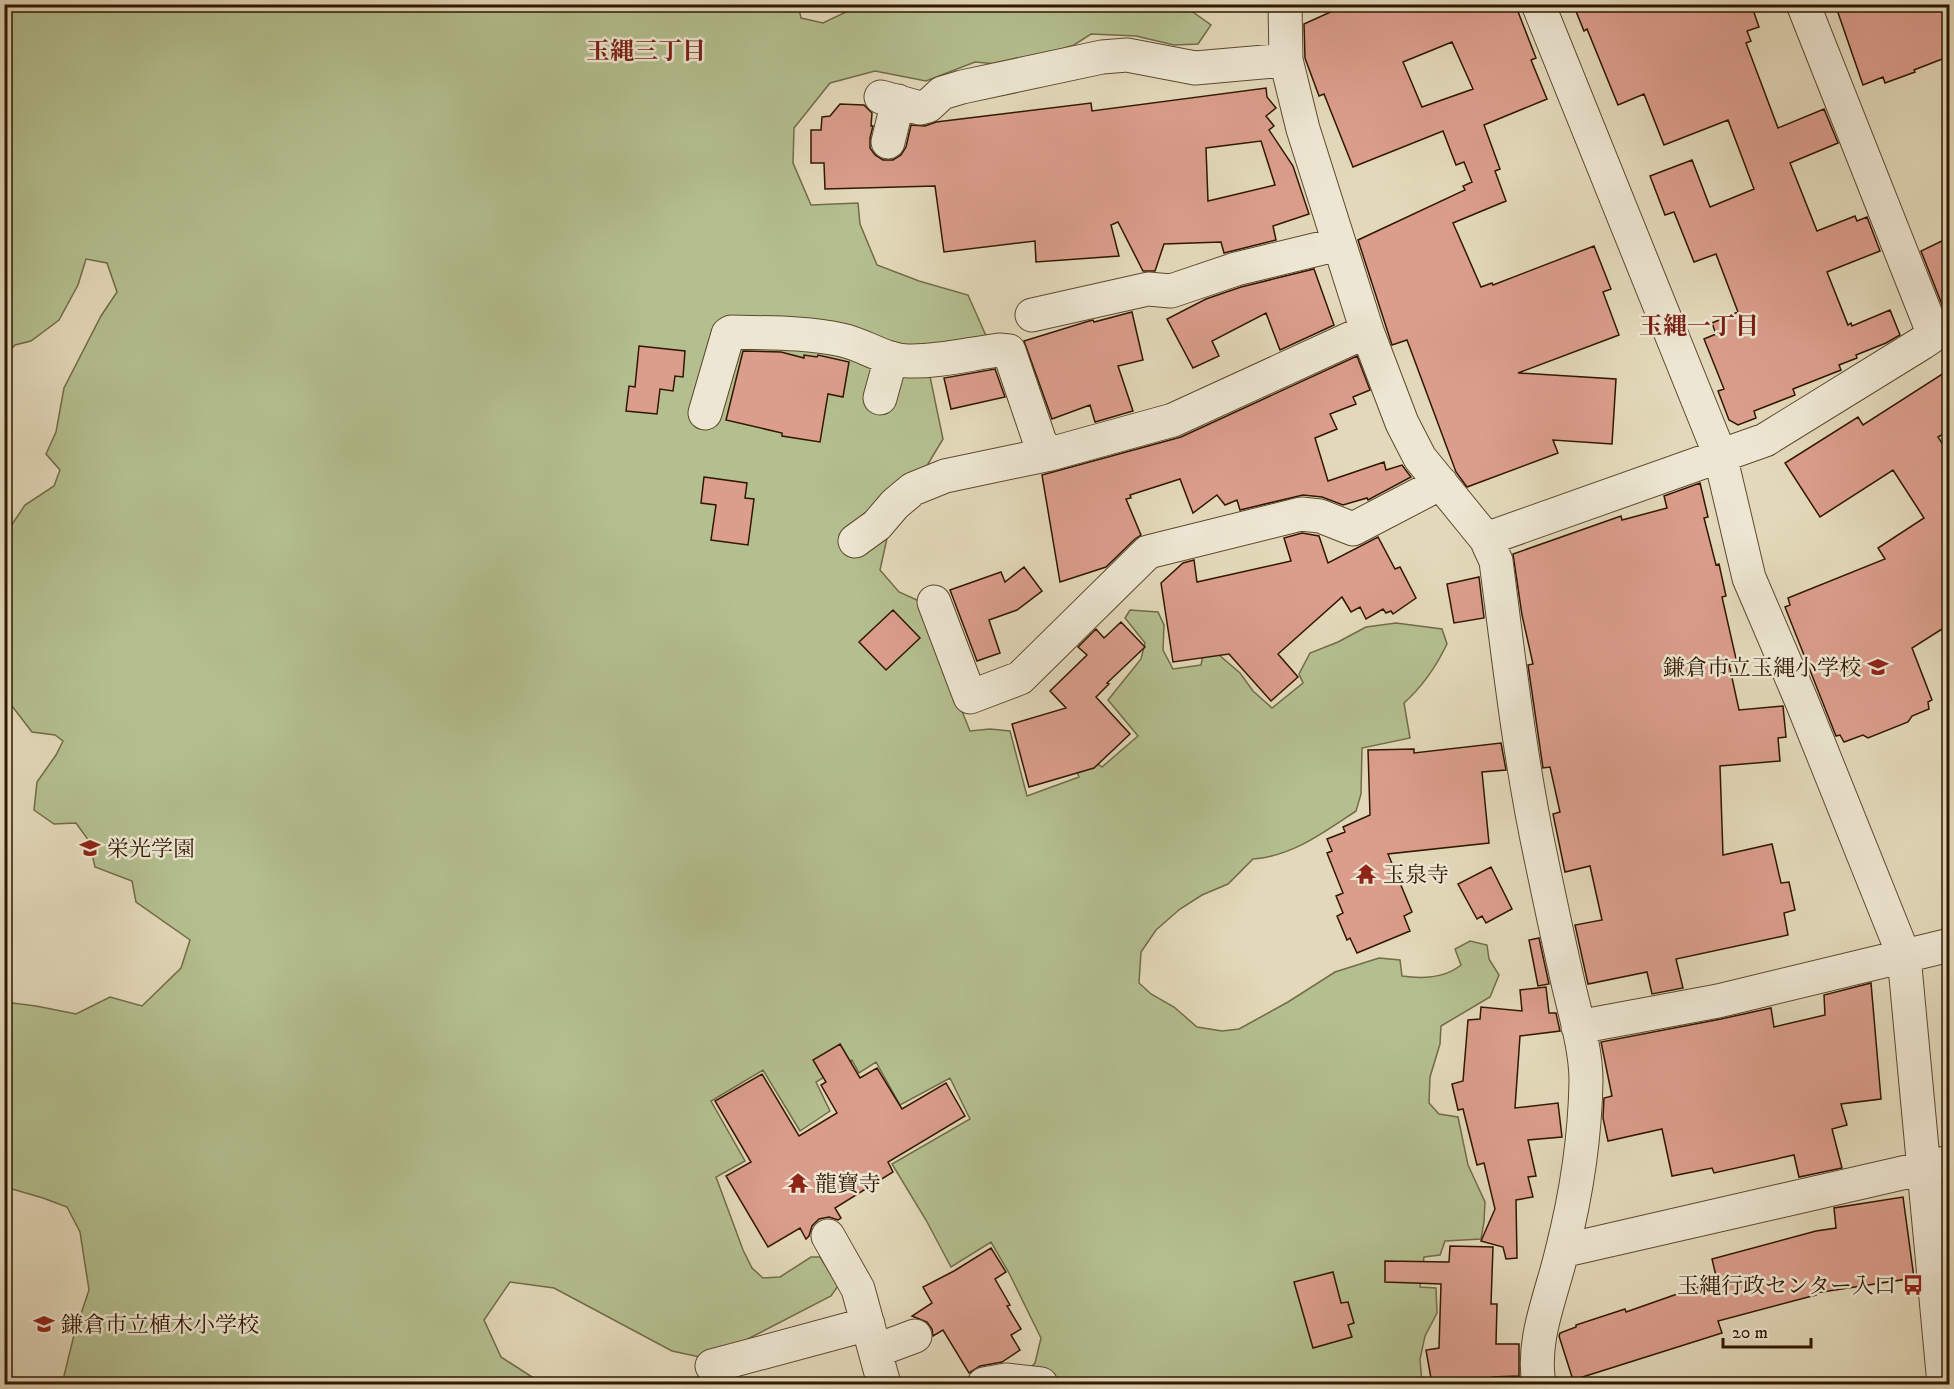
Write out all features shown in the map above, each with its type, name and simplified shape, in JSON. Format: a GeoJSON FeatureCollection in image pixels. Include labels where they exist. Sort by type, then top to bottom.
{"type":"FeatureCollection","features":[{"type":"Feature","properties":{"kind":"street"},"geometry":{"type":"LineString","coordinates":[[1285,4],[1286,60],[1303,129],[1367,331],[1402,423],[1420,459],[1486,538],[1496,561],[1522,758],[1578,1027],[1586,1078],[1583,1136],[1562,1251],[1545,1309],[1537,1372],[1539,1384]]}},
{"type":"Feature","properties":{"kind":"street"},"geometry":{"type":"LineString","coordinates":[[1538,4],[1720,455],[1749,578],[1802,702],[1904,956],[1937,1165],[1944,1384]]}},
{"type":"Feature","properties":{"kind":"street"},"geometry":{"type":"LineString","coordinates":[[1486,538],[1765,440],[1942,329],[1803,4]]}},
{"type":"Feature","properties":{"kind":"street"},"geometry":{"type":"LineString","coordinates":[[888,142],[889,99],[920,108],[928,106],[942,93],[962,87],[1102,57],[1127,56],[1195,68],[1286,60]]}},
{"type":"Feature","properties":{"kind":"street"},"geometry":{"type":"LineString","coordinates":[[1032,315],[1148,289],[1172,291],[1236,269],[1339,244]]}},
{"type":"Feature","properties":{"kind":"street"},"geometry":{"type":"LineString","coordinates":[[855,541],[877,525],[895,504],[913,489],[945,476],[1050,454],[1173,420],[1367,331]]}},
{"type":"Feature","properties":{"kind":"street"},"geometry":{"type":"LineString","coordinates":[[705,413],[728,334],[731,332],[798,334],[843,340],[879,356],[905,361],[927,361],[999,350],[1009,351],[1040,442],[1050,454]]}},
{"type":"Feature","properties":{"kind":"street"},"geometry":{"type":"LineString","coordinates":[[880,398],[891,358]]}},
{"type":"Feature","properties":{"kind":"street"},"geometry":{"type":"LineString","coordinates":[[934,602],[970,697],[1020,678],[1148,552],[1300,514],[1320,516],[1353,529],[1441,483]]}},
{"type":"Feature","properties":{"kind":"street"},"geometry":{"type":"LineString","coordinates":[[1578,1027],[1718,1001],[1950,945]]}},
{"type":"Feature","properties":{"kind":"street"},"geometry":{"type":"LineString","coordinates":[[1562,1251],[1937,1165]]}},
{"type":"Feature","properties":{"kind":"street"},"geometry":{"type":"LineString","coordinates":[[828,1236],[858,1289],[884,1384]]}},
{"type":"Feature","properties":{"kind":"street"},"geometry":{"type":"LineString","coordinates":[[712,1366],[871,1338],[915,1336]]}},
{"type":"Feature","properties":{"kind":"street"},"geometry":{"type":"LineString","coordinates":[[984,1384],[1006,1380],[1041,1384]]}},
{"type":"Feature","properties":{"kind":"green space"},"geometry":{"type":"Polygon","coordinates":[[[639,4],[644,9],[651,4],[798,4],[801,18],[823,23],[846,12],[876,5],[1183,5],[1211,25],[1198,44],[1174,45],[1136,36],[1091,34],[1074,45],[1008,65],[975,62],[926,81],[875,71],[830,83],[794,128],[793,163],[811,205],[858,203],[860,224],[877,265],[919,281],[968,295],[987,338],[928,367],[943,439],[889,529],[880,570],[899,592],[917,600],[970,731],[990,729],[1010,731],[1027,796],[1079,777],[1073,762],[1086,755],[1102,767],[1138,736],[1108,700],[1141,659],[1145,643],[1125,618],[1130,610],[1158,612],[1164,625],[1163,650],[1173,669],[1201,665],[1204,650],[1212,649],[1240,673],[1253,691],[1272,708],[1303,683],[1299,674],[1310,653],[1338,642],[1366,627],[1396,623],[1442,629],[1447,644],[1443,652],[1423,683],[1404,703],[1410,738],[1362,748],[1361,794],[1356,811],[1308,842],[1281,853],[1253,859],[1228,884],[1202,895],[1180,909],[1156,930],[1141,952],[1139,983],[1151,994],[1174,1007],[1197,1027],[1222,1031],[1239,1029],[1288,1002],[1335,972],[1379,958],[1400,960],[1402,976],[1433,976],[1448,973],[1461,965],[1455,949],[1470,941],[1487,945],[1489,959],[1499,975],[1490,997],[1441,1026],[1440,1044],[1430,1077],[1429,1103],[1439,1114],[1458,1117],[1468,1165],[1485,1202],[1484,1222],[1481,1239],[1445,1241],[1440,1255],[1424,1257],[1420,1287],[1436,1288],[1437,1313],[1425,1336],[1420,1359],[1422,1384],[1014,1384],[1035,1363],[1041,1338],[1009,1273],[991,1242],[951,1267],[892,1164],[970,1119],[950,1078],[900,1105],[876,1062],[859,1073],[852,1060],[816,1082],[830,1111],[800,1131],[763,1070],[711,1101],[745,1161],[716,1177],[752,1268],[763,1278],[780,1277],[811,1257],[820,1257],[838,1286],[831,1296],[709,1359],[672,1351],[554,1288],[510,1282],[484,1320],[501,1357],[543,1384],[62,1384],[74,1335],[89,1290],[80,1232],[67,1207],[5,1187],[5,1002],[76,1014],[110,997],[142,1006],[181,968],[190,940],[136,902],[132,881],[95,867],[89,841],[76,823],[54,824],[34,810],[37,782],[63,741],[55,735],[32,732],[5,697],[5,535],[25,505],[54,486],[60,470],[46,454],[56,432],[64,388],[101,316],[117,292],[107,263],[86,259],[78,285],[59,320],[31,341],[15,345],[5,356],[5,5],[639,4]]]}},
{"type":"Feature","properties":{"kind":"building"},"geometry":{"type":"Polygon","coordinates":[[[1348,4],[1515,4],[1536,58],[1531,60],[1547,99],[1484,125],[1500,169],[1495,171],[1506,201],[1453,223],[1481,287],[1492,283],[1493,285],[1594,246],[1611,289],[1603,292],[1619,335],[1518,373],[1616,379],[1612,444],[1553,440],[1558,453],[1467,487],[1456,472],[1407,340],[1392,345],[1358,240],[1465,190],[1463,186],[1472,182],[1464,162],[1456,165],[1443,131],[1353,167],[1324,94],[1319,96],[1305,58],[1304,24],[1348,4]],[[1452,42],[1403,62],[1422,107],[1473,89],[1452,42]]]}},
{"type":"Feature","properties":{"kind":"building"},"geometry":{"type":"Polygon","coordinates":[[[1573,4],[1751,4],[1759,27],[1747,31],[1751,41],[1746,43],[1778,128],[1824,109],[1838,143],[1790,163],[1817,231],[1855,216],[1857,221],[1867,217],[1880,251],[1827,272],[1848,325],[1851,323],[1852,326],[1890,310],[1900,335],[1839,365],[1841,370],[1793,389],[1795,395],[1754,411],[1756,418],[1738,425],[1729,420],[1718,391],[1724,389],[1704,339],[1716,334],[1712,323],[1738,312],[1716,254],[1694,262],[1674,212],[1665,215],[1650,176],[1692,160],[1710,207],[1754,189],[1728,120],[1664,145],[1644,94],[1618,105],[1587,29],[1584,31],[1573,4]]]}},
{"type":"Feature","properties":{"kind":"building"},"geometry":{"type":"Polygon","coordinates":[[[1835,4],[1950,4],[1950,56],[1885,83],[1883,77],[1863,85],[1835,4]]]}},
{"type":"Feature","properties":{"kind":"building"},"geometry":{"type":"Polygon","coordinates":[[[1266,88],[1267,97],[1276,108],[1266,116],[1274,126],[1269,130],[1293,166],[1309,214],[1273,226],[1276,240],[1224,253],[1221,242],[1164,244],[1155,271],[1143,271],[1118,222],[1111,225],[1119,256],[1036,262],[1035,241],[944,252],[935,186],[825,189],[824,163],[811,163],[811,130],[821,130],[822,117],[830,116],[840,104],[864,105],[872,113],[870,148],[883,160],[893,160],[901,155],[906,147],[911,125],[925,126],[936,122],[1091,103],[1092,111],[1266,88]],[[1261,141],[1206,148],[1208,201],[1275,185],[1261,141]]]}},
{"type":"Feature","properties":{"kind":"building"},"geometry":{"type":"Polygon","coordinates":[[[1950,237],[1950,305],[1943,307],[1921,251],[1950,237]]]}},
{"type":"Feature","properties":{"kind":"building"},"geometry":{"type":"Polygon","coordinates":[[[1314,269],[1334,325],[1280,350],[1266,313],[1212,341],[1219,356],[1193,368],[1167,319],[1206,299],[1241,287],[1314,269]]]}},
{"type":"Feature","properties":{"kind":"building"},"geometry":{"type":"Polygon","coordinates":[[[1132,312],[1143,360],[1118,366],[1133,411],[1095,422],[1090,405],[1052,419],[1024,341],[1089,321],[1094,322],[1132,312]]]}},
{"type":"Feature","properties":{"kind":"building"},"geometry":{"type":"Polygon","coordinates":[[[639,346],[685,351],[683,377],[675,376],[673,391],[660,389],[657,414],[626,411],[629,386],[635,387],[639,346]]]}},
{"type":"Feature","properties":{"kind":"building"},"geometry":{"type":"Polygon","coordinates":[[[743,351],[781,352],[804,358],[804,355],[817,357],[818,355],[849,362],[843,397],[828,394],[820,442],[782,436],[782,433],[726,420],[743,351]]]}},
{"type":"Feature","properties":{"kind":"building"},"geometry":{"type":"Polygon","coordinates":[[[1357,356],[1370,390],[1353,397],[1356,404],[1330,414],[1337,429],[1315,438],[1328,481],[1384,462],[1386,470],[1402,465],[1411,477],[1368,500],[1367,498],[1343,505],[1322,497],[1303,495],[1240,510],[1237,500],[1225,505],[1217,495],[1193,513],[1180,479],[1130,495],[1131,498],[1126,499],[1141,535],[1106,567],[1060,582],[1042,475],[1181,437],[1357,356]]]}},
{"type":"Feature","properties":{"kind":"building"},"geometry":{"type":"Polygon","coordinates":[[[995,369],[1005,397],[951,409],[944,378],[995,369]]]}},
{"type":"Feature","properties":{"kind":"building"},"geometry":{"type":"Polygon","coordinates":[[[1950,369],[1950,430],[1938,437],[1950,455],[1950,624],[1912,648],[1932,700],[1928,702],[1929,709],[1912,716],[1908,722],[1868,738],[1863,735],[1844,742],[1840,735],[1836,736],[1785,607],[1790,605],[1788,598],[1885,559],[1878,548],[1924,518],[1893,470],[1820,517],[1785,463],[1858,417],[1863,425],[1950,369]]]}},
{"type":"Feature","properties":{"kind":"building"},"geometry":{"type":"Polygon","coordinates":[[[704,477],[747,483],[745,498],[754,499],[748,545],[711,540],[716,505],[701,503],[704,477]]]}},
{"type":"Feature","properties":{"kind":"building"},"geometry":{"type":"Polygon","coordinates":[[[1700,483],[1708,517],[1704,518],[1716,565],[1719,564],[1726,596],[1722,597],[1737,663],[1729,664],[1739,710],[1783,706],[1786,737],[1778,738],[1780,761],[1720,766],[1723,855],[1772,844],[1781,883],[1789,882],[1795,910],[1784,913],[1788,935],[1676,959],[1683,988],[1652,994],[1647,972],[1588,984],[1575,925],[1602,920],[1590,866],[1565,872],[1553,814],[1560,812],[1550,767],[1543,768],[1528,665],[1533,664],[1522,615],[1513,554],[1621,516],[1622,520],[1667,508],[1664,496],[1700,483]]]}},
{"type":"Feature","properties":{"kind":"building"},"geometry":{"type":"Polygon","coordinates":[[[1302,533],[1319,536],[1328,563],[1378,537],[1395,569],[1400,567],[1416,598],[1393,614],[1391,611],[1386,613],[1383,609],[1366,619],[1360,607],[1351,612],[1342,597],[1278,654],[1298,677],[1271,701],[1229,654],[1173,662],[1161,583],[1183,563],[1194,560],[1197,582],[1291,561],[1284,538],[1302,533]]]}},
{"type":"Feature","properties":{"kind":"building"},"geometry":{"type":"Polygon","coordinates":[[[1024,567],[1042,591],[1017,610],[989,620],[1000,653],[977,661],[950,590],[1001,572],[1005,582],[1024,567]]]}},
{"type":"Feature","properties":{"kind":"building"},"geometry":{"type":"Polygon","coordinates":[[[1479,577],[1484,618],[1454,623],[1447,584],[1479,577]]]}},
{"type":"Feature","properties":{"kind":"building"},"geometry":{"type":"Polygon","coordinates":[[[893,610],[920,638],[886,670],[859,642],[893,610]]]}},
{"type":"Feature","properties":{"kind":"building"},"geometry":{"type":"Polygon","coordinates":[[[1121,622],[1145,647],[1107,683],[1109,684],[1096,697],[1130,734],[1094,768],[1029,787],[1012,724],[1066,708],[1050,691],[1087,655],[1078,647],[1096,629],[1104,638],[1121,622]]]}},
{"type":"Feature","properties":{"kind":"building"},"geometry":{"type":"Polygon","coordinates":[[[1501,743],[1506,770],[1482,772],[1489,843],[1388,854],[1412,912],[1404,916],[1410,931],[1357,953],[1350,938],[1347,940],[1337,916],[1343,913],[1336,896],[1343,893],[1327,853],[1332,851],[1327,839],[1345,832],[1343,827],[1370,815],[1368,750],[1414,749],[1414,753],[1501,743]]]}},
{"type":"Feature","properties":{"kind":"building"},"geometry":{"type":"Polygon","coordinates":[[[1491,867],[1512,909],[1486,923],[1482,916],[1477,919],[1458,884],[1491,867]]]}},
{"type":"Feature","properties":{"kind":"building"},"geometry":{"type":"Polygon","coordinates":[[[1539,938],[1549,984],[1538,986],[1529,940],[1539,938]]]}},
{"type":"Feature","properties":{"kind":"building"},"geometry":{"type":"Polygon","coordinates":[[[1871,983],[1881,1099],[1841,1104],[1847,1125],[1832,1129],[1842,1168],[1799,1177],[1794,1155],[1714,1173],[1712,1168],[1672,1176],[1662,1129],[1608,1141],[1603,1118],[1604,1098],[1612,1096],[1601,1042],[1771,1008],[1774,1027],[1825,1015],[1824,995],[1871,983]]]}},
{"type":"Feature","properties":{"kind":"building"},"geometry":{"type":"Polygon","coordinates":[[[1546,987],[1549,1013],[1556,1013],[1560,1031],[1520,1036],[1515,1108],[1558,1103],[1562,1137],[1528,1140],[1536,1176],[1528,1177],[1533,1197],[1516,1200],[1517,1258],[1506,1259],[1503,1247],[1481,1241],[1495,1209],[1484,1163],[1477,1165],[1463,1109],[1458,1110],[1452,1084],[1463,1081],[1468,1020],[1480,1019],[1481,1007],[1522,1011],[1520,990],[1546,987]]]}},
{"type":"Feature","properties":{"kind":"building"},"geometry":{"type":"Polygon","coordinates":[[[840,1044],[860,1078],[877,1068],[902,1109],[946,1083],[965,1116],[888,1162],[893,1172],[835,1208],[841,1218],[838,1220],[829,1217],[819,1219],[812,1226],[806,1239],[800,1228],[768,1247],[726,1176],[751,1162],[715,1101],[762,1074],[799,1136],[837,1113],[821,1085],[826,1082],[813,1060],[840,1044]]]}},
{"type":"Feature","properties":{"kind":"building"},"geometry":{"type":"Polygon","coordinates":[[[1903,1197],[1914,1278],[1815,1293],[1816,1295],[1718,1321],[1722,1333],[1573,1380],[1560,1333],[1576,1325],[1625,1309],[1626,1312],[1717,1280],[1712,1259],[1816,1231],[1836,1228],[1834,1208],[1903,1197]]]}},
{"type":"Feature","properties":{"kind":"building"},"geometry":{"type":"Polygon","coordinates":[[[1450,1246],[1493,1247],[1491,1304],[1497,1304],[1496,1344],[1519,1344],[1519,1376],[1492,1377],[1493,1384],[1432,1384],[1426,1350],[1439,1348],[1441,1284],[1385,1282],[1385,1261],[1449,1262],[1450,1246]]]}},
{"type":"Feature","properties":{"kind":"building"},"geometry":{"type":"Polygon","coordinates":[[[991,1248],[1006,1272],[995,1279],[1010,1305],[1007,1306],[1021,1329],[1011,1335],[1020,1350],[1002,1362],[980,1366],[969,1373],[943,1330],[933,1336],[932,1329],[927,1322],[912,1316],[932,1303],[923,1287],[991,1248]]]}},
{"type":"Feature","properties":{"kind":"building"},"geometry":{"type":"Polygon","coordinates":[[[1333,1272],[1341,1303],[1348,1302],[1354,1323],[1348,1325],[1352,1337],[1313,1348],[1294,1282],[1333,1272]]]}},
{"type":"Feature","properties":{"kind":"place","name":"鎌倉市立玉縄小学校"},"geometry":{"type":"Point","coordinates":[1878,667]}},
{"type":"Feature","properties":{"kind":"place","name":"栄光学園"},"geometry":{"type":"Point","coordinates":[90,848]}},
{"type":"Feature","properties":{"kind":"place","name":"玉泉寺"},"geometry":{"type":"Point","coordinates":[1366,874]}},
{"type":"Feature","properties":{"kind":"place","name":"龍寶寺"},"geometry":{"type":"Point","coordinates":[798,1183]}},
{"type":"Feature","properties":{"kind":"place","name":"玉縄行政センター入口"},"geometry":{"type":"Point","coordinates":[1913,1285]}},
{"type":"Feature","properties":{"kind":"place","name":"鎌倉市立植木小学校"},"geometry":{"type":"Point","coordinates":[44,1324]}},
{"type":"Feature","properties":{"kind":"district","name":"玉縄三丁目"},"geometry":{"type":"Point","coordinates":[646,51]}},
{"type":"Feature","properties":{"kind":"district","name":"玉縄一丁目"},"geometry":{"type":"Point","coordinates":[1699,326]}}]}
